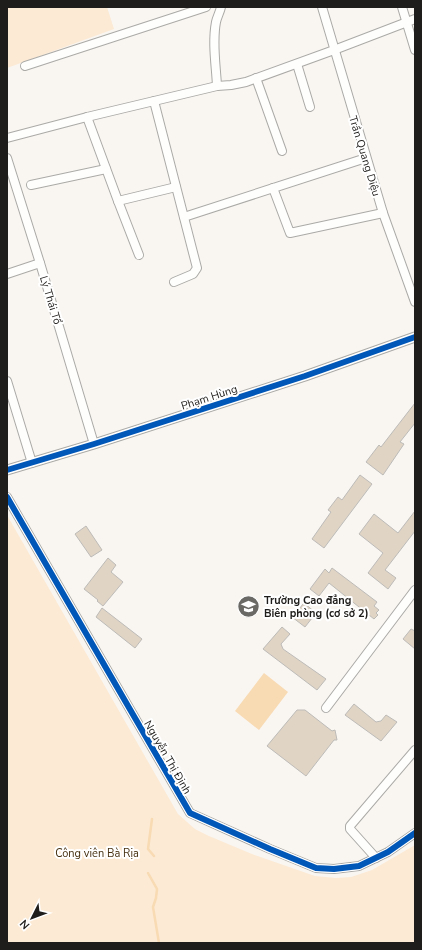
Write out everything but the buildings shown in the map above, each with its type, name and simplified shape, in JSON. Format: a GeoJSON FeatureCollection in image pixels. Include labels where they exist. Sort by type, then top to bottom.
{"type":"FeatureCollection","features":[{"type":"Feature","properties":{"kind":"street"},"geometry":{"type":"LineString","coordinates":[[25,66],[206,7]]}},
{"type":"Feature","properties":{"kind":"street"},"geometry":{"type":"LineString","coordinates":[[218,86],[214,37],[216,20],[221,7]]}},
{"type":"Feature","properties":{"kind":"street","name":"Trần Quang Diệu"},"geometry":{"type":"LineString","coordinates":[[322,7],[383,213],[412,285],[415,302]]}},
{"type":"Feature","properties":{"kind":"street"},"geometry":{"type":"LineString","coordinates":[[402,7],[415,50]]}},
{"type":"Feature","properties":{"kind":"street"},"geometry":{"type":"LineString","coordinates":[[7,138],[87,116],[218,86],[246,82],[415,19]]}},
{"type":"Feature","properties":{"kind":"street"},"geometry":{"type":"LineString","coordinates":[[297,64],[310,107]]}},
{"type":"Feature","properties":{"kind":"street"},"geometry":{"type":"LineString","coordinates":[[256,78],[282,151]]}},
{"type":"Feature","properties":{"kind":"street"},"geometry":{"type":"LineString","coordinates":[[154,101],[197,268],[193,274],[174,282]]}},
{"type":"Feature","properties":{"kind":"street"},"geometry":{"type":"LineString","coordinates":[[87,116],[139,256]]}},
{"type":"Feature","properties":{"kind":"street","name":"Lý Thái Tổ"},"geometry":{"type":"LineString","coordinates":[[7,158],[94,444]]}},
{"type":"Feature","properties":{"kind":"street"},"geometry":{"type":"LineString","coordinates":[[184,217],[366,158]]}},
{"type":"Feature","properties":{"kind":"street"},"geometry":{"type":"LineString","coordinates":[[31,185],[106,169]]}},
{"type":"Feature","properties":{"kind":"street"},"geometry":{"type":"LineString","coordinates":[[118,201],[176,186]]}},
{"type":"Feature","properties":{"kind":"street"},"geometry":{"type":"LineString","coordinates":[[273,188],[290,233],[383,213]]}},
{"type":"Feature","properties":{"kind":"street"},"geometry":{"type":"LineString","coordinates":[[7,274],[40,263]]}},
{"type":"Feature","properties":{"kind":"street","name":"Phạm Hùng"},"geometry":{"type":"LineString","coordinates":[[7,470],[94,444],[305,376],[415,337]]}},
{"type":"Feature","properties":{"kind":"street"},"geometry":{"type":"LineString","coordinates":[[7,381],[9,397],[32,463]]}},
{"type":"Feature","properties":{"kind":"street","name":"Nguyễn Thị Định"},"geometry":{"type":"LineString","coordinates":[[7,497],[190,813],[316,868],[334,869],[359,866],[388,852],[415,833]]}},
{"type":"Feature","properties":{"kind":"street"},"geometry":{"type":"LineString","coordinates":[[326,708],[415,590]]}},
{"type":"Feature","properties":{"kind":"street"},"geometry":{"type":"LineString","coordinates":[[376,858],[350,828],[350,826],[415,750]]}},
{"type":"Feature","properties":{"kind":"green space"},"geometry":{"type":"Polygon","coordinates":[[[7,7],[107,7],[114,29],[7,68],[7,7]]]}},
{"type":"Feature","properties":{"kind":"green space","name":"Công viên Bà Rịa"},"geometry":{"type":"Polygon","coordinates":[[[7,515],[178,814],[195,829],[209,836],[252,854],[315,876],[336,878],[351,877],[372,870],[415,845],[415,943],[7,943],[7,515]]]}},
{"type":"Feature","properties":{"kind":"shaded area"},"geometry":{"type":"Polygon","coordinates":[[[264,673],[288,692],[259,730],[235,711],[264,673]]]}},
{"type":"Feature","properties":{"kind":"waterway"},"geometry":{"type":"LineString","coordinates":[[152,819],[148,849],[154,856]]}},
{"type":"Feature","properties":{"kind":"waterway"},"geometry":{"type":"LineString","coordinates":[[148,873],[157,889],[153,907],[159,943]]}},
{"type":"Feature","properties":{"kind":"cycle path"},"geometry":{"type":"LineString","coordinates":[[7,470],[94,444],[305,376],[415,337]]}},
{"type":"Feature","properties":{"kind":"cycle path"},"geometry":{"type":"LineString","coordinates":[[7,497],[190,813],[316,868],[334,869],[359,866],[388,852],[415,833]]}},
{"type":"Feature","properties":{"kind":"place","name":"Trường Cao đẳng Biên phòng (cơ sở 2)"},"geometry":{"type":"Point","coordinates":[249,606]}}]}
